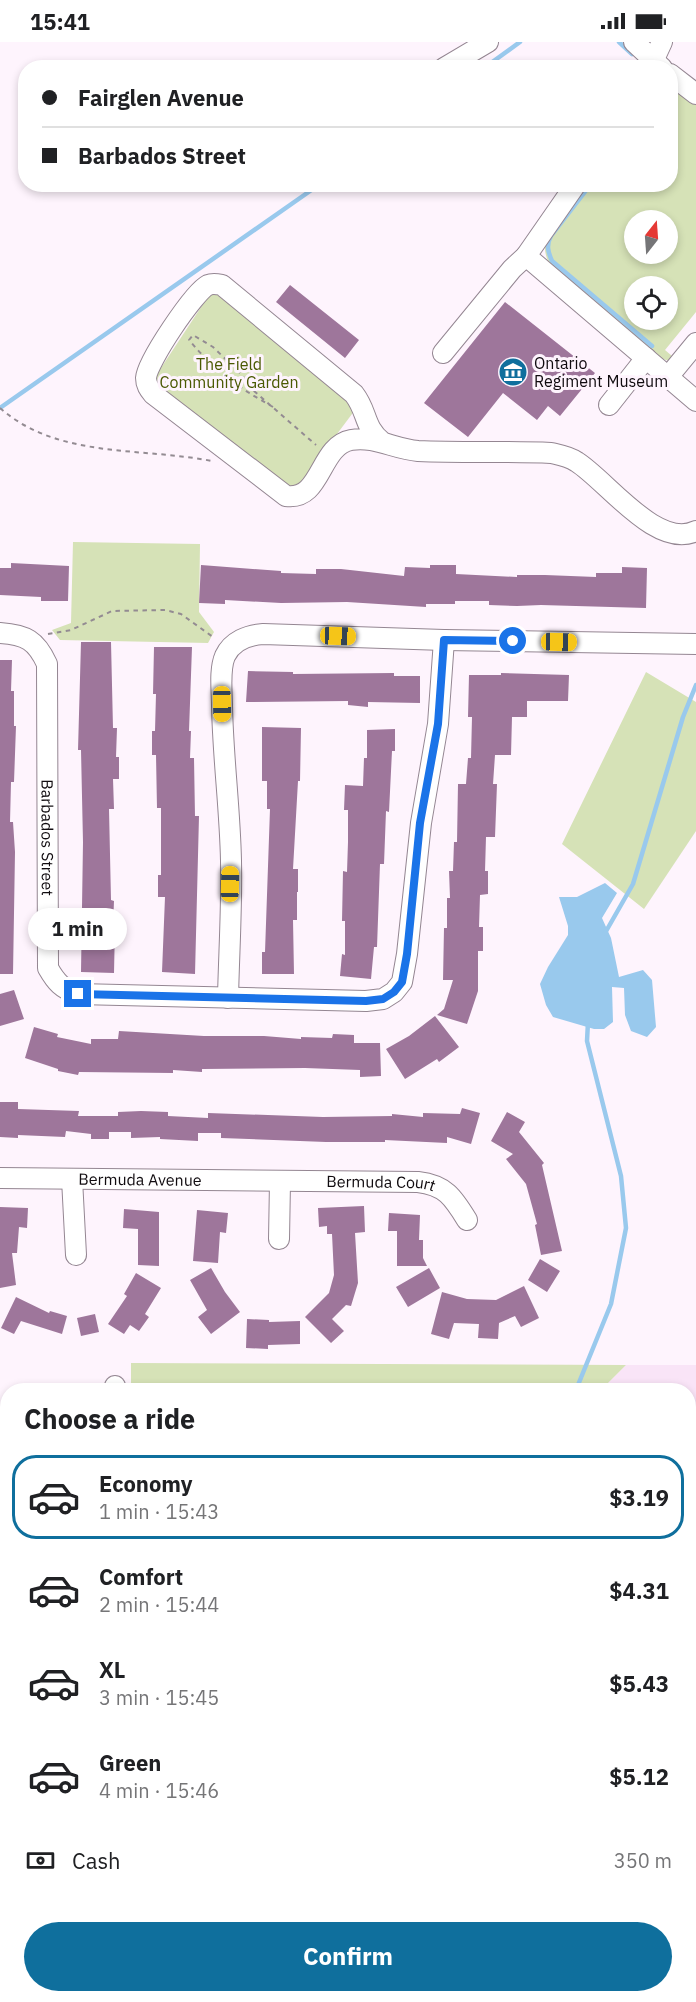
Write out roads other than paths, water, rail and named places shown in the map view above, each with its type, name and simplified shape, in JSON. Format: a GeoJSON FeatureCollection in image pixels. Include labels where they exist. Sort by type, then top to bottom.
{"type":"FeatureCollection","features":[{"type":"Feature","properties":{"kind":"street"},"geometry":{"type":"LineString","coordinates":[[458,60],[488,42]]}},
{"type":"Feature","properties":{"kind":"street"},"geometry":{"type":"LineString","coordinates":[[634,42],[650,60]]}},
{"type":"Feature","properties":{"kind":"street"},"geometry":{"type":"LineString","coordinates":[[657,60],[662,42]]}},
{"type":"Feature","properties":{"kind":"street"},"geometry":{"type":"LineString","coordinates":[[678,80],[696,94]]}},
{"type":"Feature","properties":{"kind":"street"},"geometry":{"type":"LineString","coordinates":[[443,353],[512,269],[526,256],[570,192]]}},
{"type":"Feature","properties":{"kind":"street"},"geometry":{"type":"LineString","coordinates":[[526,256],[696,401]]}},
{"type":"Feature","properties":{"kind":"street"},"geometry":{"type":"LineString","coordinates":[[382,442],[371,433],[361,403],[354,394],[222,285],[216,283],[206,286],[170,330],[146,375],[146,385],[153,394],[286,496],[296,497],[305,494],[335,448],[348,441],[367,439],[415,451],[531,452],[565,456],[578,463],[651,524],[678,535],[687,535],[696,531]]}},
{"type":"Feature","properties":{"kind":"street"},"geometry":{"type":"LineString","coordinates":[[668,377],[696,343]]}},
{"type":"Feature","properties":{"kind":"street"},"geometry":{"type":"LineString","coordinates":[[609,405],[645,358]]}},
{"type":"Feature","properties":{"kind":"street","name":"Barbados Street"},"geometry":{"type":"LineString","coordinates":[[0,633],[26,638],[39,647],[46,664],[48,968],[56,982],[66,990],[78,994],[366,1001],[383,999],[394,992],[402,982],[407,954],[420,823],[438,724],[444,640]]}},
{"type":"Feature","properties":{"kind":"street"},"geometry":{"type":"LineString","coordinates":[[228,998],[231,861],[222,686],[223,664],[226,655],[241,640],[250,635],[262,634],[444,640],[696,644]]}},
{"type":"Feature","properties":{"kind":"street","name":"Bermuda Avenue"},"geometry":{"type":"LineString","coordinates":[[0,1178],[280,1182]]}},
{"type":"Feature","properties":{"kind":"street"},"geometry":{"type":"LineString","coordinates":[[72,1179],[76,1255]]}},
{"type":"Feature","properties":{"kind":"street"},"geometry":{"type":"LineString","coordinates":[[279,1239],[280,1182]]}},
{"type":"Feature","properties":{"kind":"street","name":"Bermuda Court"},"geometry":{"type":"LineString","coordinates":[[280,1182],[430,1184],[441,1188],[450,1196],[467,1220]]}},
{"type":"Feature","properties":{"kind":"water"},"geometry":{"type":"Polygon","coordinates":[[[605,883],[617,893],[602,918],[611,938],[619,977],[643,970],[652,980],[656,1027],[647,1037],[631,1031],[625,1015],[624,988],[612,987],[613,1022],[604,1029],[594,1029],[553,1017],[546,1005],[540,984],[568,935],[568,926],[559,897],[577,897],[605,883]]]}},
{"type":"Feature","properties":{"kind":"waterway"},"geometry":{"type":"LineString","coordinates":[[495,60],[520,42]]}},
{"type":"Feature","properties":{"kind":"waterway"},"geometry":{"type":"LineString","coordinates":[[619,42],[632,54]]}},
{"type":"Feature","properties":{"kind":"waterway"},"geometry":{"type":"LineString","coordinates":[[0,408],[309,192]]}},
{"type":"Feature","properties":{"kind":"waterway"},"geometry":{"type":"LineString","coordinates":[[585,192],[549,239],[548,245],[552,261],[652,346]]}},
{"type":"Feature","properties":{"kind":"waterway"},"geometry":{"type":"LineString","coordinates":[[605,933],[633,884],[683,717],[696,685]]}},
{"type":"Feature","properties":{"kind":"waterway"},"geometry":{"type":"LineString","coordinates":[[579,1383],[611,1304],[626,1228],[621,1176],[587,1041],[588,1022]]}},
{"type":"Feature","properties":{"kind":"place","name":"Ontario Regiment Museum"},"geometry":{"type":"Point","coordinates":[513,372]}},
{"type":"Feature","properties":{"kind":"park label","name":"The Field Community Garden"},"geometry":{"type":"Point","coordinates":[229,373]}}]}
